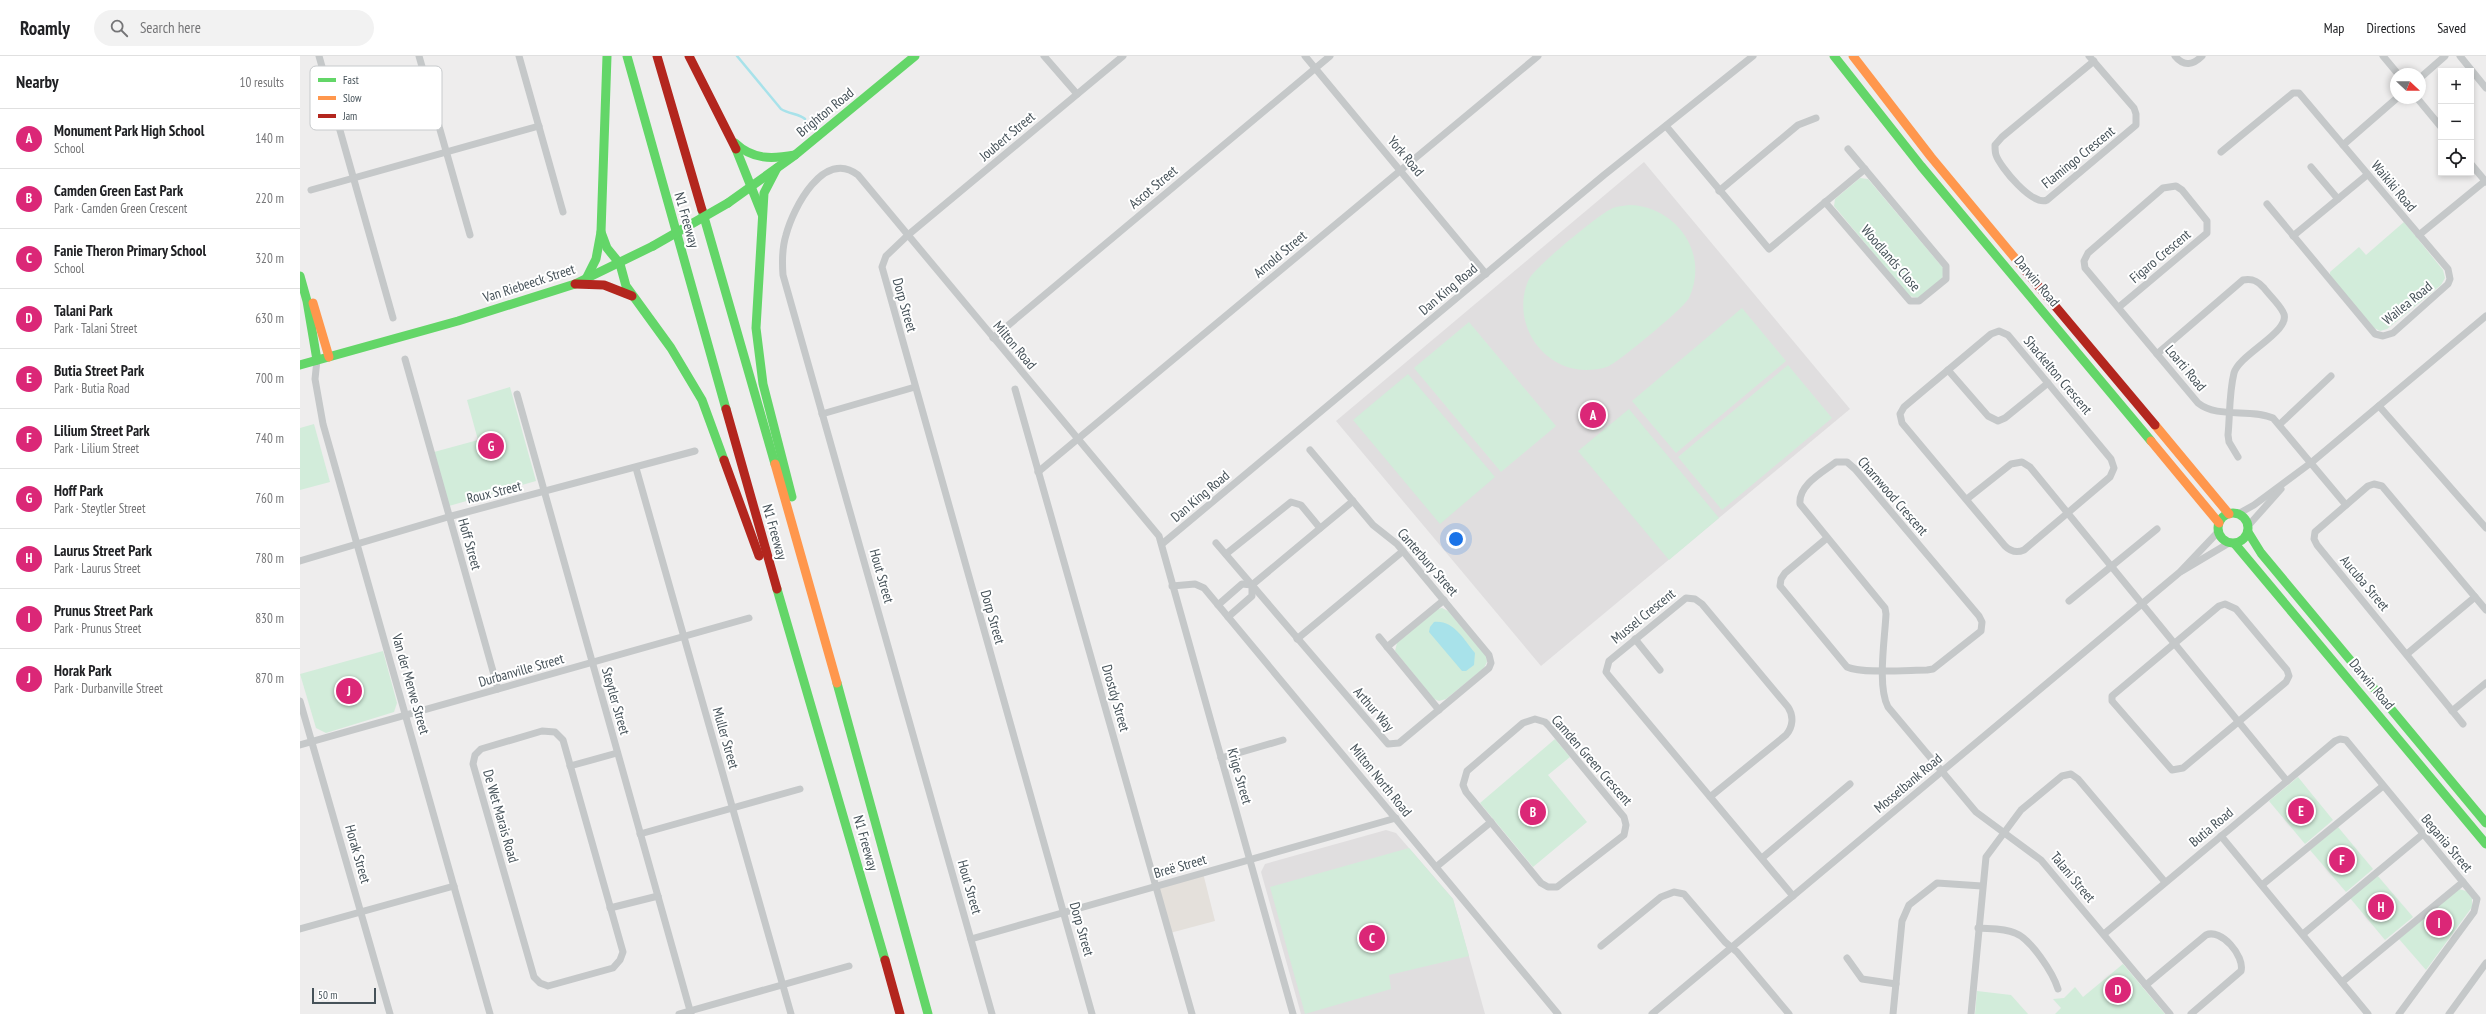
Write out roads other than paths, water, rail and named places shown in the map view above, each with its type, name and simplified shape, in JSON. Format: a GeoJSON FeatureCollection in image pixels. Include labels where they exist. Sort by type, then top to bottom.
{"type":"FeatureCollection","features":[{"type":"Feature","properties":{"kind":"main road"},"geometry":{"type":"LineString","coordinates":[[586,279],[596,259],[601,232],[607,56]]}},
{"type":"Feature","properties":{"kind":"main road","name":"N1 Freeway"},"geometry":{"type":"LineString","coordinates":[[627,56],[787,624],[900,1014]]}},
{"type":"Feature","properties":{"kind":"main road","name":"N1 Freeway"},"geometry":{"type":"LineString","coordinates":[[656,56],[812,594],[928,1014]]}},
{"type":"Feature","properties":{"kind":"main road"},"geometry":{"type":"LineString","coordinates":[[689,56],[732,140],[748,175],[750,188],[762,216]]}},
{"type":"Feature","properties":{"kind":"main road","name":"Brighton Road"},"geometry":{"type":"LineString","coordinates":[[750,188],[795,155],[915,56]]}},
{"type":"Feature","properties":{"kind":"main road","name":"Darwin Road"},"geometry":{"type":"LineString","coordinates":[[1834,56],[1920,166],[2022,285],[2219,528]]}},
{"type":"Feature","properties":{"kind":"main road","name":"Darwin Road"},"geometry":{"type":"LineString","coordinates":[[1853,56],[1931,157],[2229,514]]}},
{"type":"Feature","properties":{"kind":"main road"},"geometry":{"type":"LineString","coordinates":[[732,140],[746,153],[758,159],[773,159],[795,155]]}},
{"type":"Feature","properties":{"kind":"main road"},"geometry":{"type":"LineString","coordinates":[[777,168],[766,188],[762,216],[756,317],[759,364],[811,573],[812,594]]}},
{"type":"Feature","properties":{"kind":"main road","name":"Van Riebeeck Street"},"geometry":{"type":"LineString","coordinates":[[300,366],[458,321],[575,284],[620,264],[653,246],[728,203],[750,188]]}},
{"type":"Feature","properties":{"kind":"main road"},"geometry":{"type":"LineString","coordinates":[[601,232],[607,248],[620,264],[623,279],[632,296],[671,348],[702,400],[773,595],[787,624]]}},
{"type":"Feature","properties":{"kind":"main road"},"geometry":{"type":"LineString","coordinates":[[300,276],[314,337],[317,360]]}},
{"type":"Feature","properties":{"kind":"main road"},"geometry":{"type":"LineString","coordinates":[[575,284],[604,285],[632,296]]}},
{"type":"Feature","properties":{"kind":"main road"},"geometry":{"type":"LineString","coordinates":[[304,290],[315,310],[329,357]]}},
{"type":"Feature","properties":{"kind":"main road"},"geometry":{"type":"LineString","coordinates":[[2229,514],[2238,514],[2246,520],[2248,529],[2243,540],[2232,543],[2223,540],[2219,528],[2229,514]]}},
{"type":"Feature","properties":{"kind":"main road","name":"Darwin Road"},"geometry":{"type":"LineString","coordinates":[[2248,529],[2261,553],[2486,823]]}},
{"type":"Feature","properties":{"kind":"main road","name":"Darwin Road"},"geometry":{"type":"LineString","coordinates":[[2232,543],[2486,844]]}},
{"type":"Feature","properties":{"kind":"street"},"geometry":{"type":"LineString","coordinates":[[319,56],[322,66]]}},
{"type":"Feature","properties":{"kind":"street"},"geometry":{"type":"LineString","coordinates":[[419,56],[422,66]]}},
{"type":"Feature","properties":{"kind":"street"},"geometry":{"type":"LineString","coordinates":[[519,56],[564,212]]}},
{"type":"Feature","properties":{"kind":"street"},"geometry":{"type":"LineString","coordinates":[[1044,56],[1077,94]]}},
{"type":"Feature","properties":{"kind":"street","name":"Joubert Street"},"geometry":{"type":"LineString","coordinates":[[908,235],[1123,56]]}},
{"type":"Feature","properties":{"kind":"street","name":"York Road"},"geometry":{"type":"LineString","coordinates":[[1305,56],[1486,274]]}},
{"type":"Feature","properties":{"kind":"street","name":"Ascot Street"},"geometry":{"type":"LineString","coordinates":[[993,338],[1330,56]]}},
{"type":"Feature","properties":{"kind":"street","name":"Arnold Street"},"geometry":{"type":"LineString","coordinates":[[1038,472],[1538,56]]}},
{"type":"Feature","properties":{"kind":"street","name":"Dan King Road"},"geometry":{"type":"LineString","coordinates":[[1162,544],[1486,274],[1753,56]]}},
{"type":"Feature","properties":{"kind":"street"},"geometry":{"type":"LineString","coordinates":[[2175,56],[2179,61],[2188,64],[2196,62],[2202,56]]}},
{"type":"Feature","properties":{"kind":"street"},"geometry":{"type":"LineString","coordinates":[[2383,56],[2393,68]]}},
{"type":"Feature","properties":{"kind":"street"},"geometry":{"type":"LineString","coordinates":[[2426,73],[2445,56]]}},
{"type":"Feature","properties":{"kind":"street"},"geometry":{"type":"LineString","coordinates":[[2460,56],[2486,88]]}},
{"type":"Feature","properties":{"kind":"street","name":"Flamingo Crescent"},"geometry":{"type":"LineString","coordinates":[[2092,59],[2134,108],[2137,120],[2133,130],[2044,201],[2036,201],[2027,195],[1998,160],[1995,150],[1997,141],[2092,59]]}},
{"type":"Feature","properties":{"kind":"street","name":"Waikiki Road"},"geometry":{"type":"LineString","coordinates":[[2221,152],[2293,93],[2301,94],[2367,175],[2419,235]]}},
{"type":"Feature","properties":{"kind":"street"},"geometry":{"type":"LineString","coordinates":[[2343,145],[2390,104]]}},
{"type":"Feature","properties":{"kind":"street"},"geometry":{"type":"LineString","coordinates":[[2422,104],[2438,123]]}},
{"type":"Feature","properties":{"kind":"street"},"geometry":{"type":"LineString","coordinates":[[1719,191],[1798,125],[1816,118]]}},
{"type":"Feature","properties":{"kind":"street"},"geometry":{"type":"LineString","coordinates":[[311,190],[538,126]]}},
{"type":"Feature","properties":{"kind":"street"},"geometry":{"type":"LineString","coordinates":[[1666,126],[1769,249],[1865,169]]}},
{"type":"Feature","properties":{"kind":"street"},"geometry":{"type":"LineString","coordinates":[[340,130],[393,318]]}},
{"type":"Feature","properties":{"kind":"street"},"geometry":{"type":"LineString","coordinates":[[440,130],[470,235]]}},
{"type":"Feature","properties":{"kind":"street","name":"Woodlands Close"},"geometry":{"type":"LineString","coordinates":[[1826,202],[1907,300],[1913,302],[1919,301],[1944,281],[1948,274],[1946,266],[1848,149]]}},
{"type":"Feature","properties":{"kind":"street","name":"Milton Road"},"geometry":{"type":"LineString","coordinates":[[844,167],[858,175],[1153,529],[1162,544]]}},
{"type":"Feature","properties":{"kind":"street","name":"Hout Street"},"geometry":{"type":"LineString","coordinates":[[844,167],[829,170],[800,201],[786,236],[782,260],[783,275],[992,1014]]}},
{"type":"Feature","properties":{"kind":"street"},"geometry":{"type":"LineString","coordinates":[[2311,167],[2338,199]]}},
{"type":"Feature","properties":{"kind":"street"},"geometry":{"type":"LineString","coordinates":[[2419,235],[2486,181],[2474,167]]}},
{"type":"Feature","properties":{"kind":"street"},"geometry":{"type":"LineString","coordinates":[[2293,236],[2367,175]]}},
{"type":"Feature","properties":{"kind":"street","name":"Figaro Crescent"},"geometry":{"type":"LineString","coordinates":[[2084,261],[2088,253],[2163,188],[2171,185],[2182,190],[2207,221],[2208,228],[2203,237],[2119,307]]}},
{"type":"Feature","properties":{"kind":"street","name":"Wailea Road"},"geometry":{"type":"LineString","coordinates":[[2267,204],[2369,330],[2383,336],[2393,333],[2444,289],[2450,279],[2448,269],[2419,235]]}},
{"type":"Feature","properties":{"kind":"street","name":"Dorp Street"},"geometry":{"type":"LineString","coordinates":[[908,235],[886,256],[882,273],[1092,1014]]}},
{"type":"Feature","properties":{"kind":"street","name":"Loarti Road"},"geometry":{"type":"LineString","coordinates":[[2084,261],[2085,268],[2203,407],[2230,412],[2262,414],[2273,418],[2280,424],[2312,462]]}},
{"type":"Feature","properties":{"kind":"street"},"geometry":{"type":"LineString","coordinates":[[2157,354],[2243,280],[2248,279],[2261,284],[2284,313],[2284,322],[2280,329],[2242,360],[2234,374],[2230,412],[2229,442],[2238,457]]}},
{"type":"Feature","properties":{"kind":"street"},"geometry":{"type":"LineString","coordinates":[[2238,514],[2286,482],[2312,462],[2486,316]]}},
{"type":"Feature","properties":{"kind":"street","name":"Shackelton Crescent"},"geometry":{"type":"LineString","coordinates":[[1999,331],[2008,335],[2114,465],[2114,472],[2110,477],[2024,550],[2013,552],[2005,546],[1902,423],[1901,418],[1904,407],[1948,370],[1991,334],[1999,331]]}},
{"type":"Feature","properties":{"kind":"street","name":"Hoff Street"},"geometry":{"type":"LineString","coordinates":[[404,359],[498,689]]}},
{"type":"Feature","properties":{"kind":"street","name":"Van der Merwe Street"},"geometry":{"type":"LineString","coordinates":[[317,360],[315,379],[322,418],[490,1014]]}},
{"type":"Feature","properties":{"kind":"street"},"geometry":{"type":"LineString","coordinates":[[1948,370],[1988,416],[1998,421],[2005,418],[2048,383]]}},
{"type":"Feature","properties":{"kind":"street"},"geometry":{"type":"LineString","coordinates":[[2280,424],[2331,376]]}},
{"type":"Feature","properties":{"kind":"street"},"geometry":{"type":"LineString","coordinates":[[822,414],[914,387]]}},
{"type":"Feature","properties":{"kind":"street","name":"Drostdy Street"},"geometry":{"type":"LineString","coordinates":[[1015,389],[1192,1014]]}},
{"type":"Feature","properties":{"kind":"street","name":"Steytler Street"},"geometry":{"type":"LineString","coordinates":[[517,394],[691,1012]]}},
{"type":"Feature","properties":{"kind":"street"},"geometry":{"type":"LineString","coordinates":[[2379,406],[2486,528]]}},
{"type":"Feature","properties":{"kind":"street","name":"Canterbury Street"},"geometry":{"type":"LineString","coordinates":[[1310,450],[1373,525],[1391,538],[1403,551],[1491,660]]}},
{"type":"Feature","properties":{"kind":"street","name":"Roux Street"},"geometry":{"type":"LineString","coordinates":[[300,561],[448,517],[544,493],[695,451]]}},
{"type":"Feature","properties":{"kind":"street","name":"Charnwood Crescent"},"geometry":{"type":"LineString","coordinates":[[1836,462],[1847,462],[1855,469],[1982,622],[1979,634],[1938,666],[1927,670],[1884,670],[1885,608],[1804,511],[1800,504],[1801,494],[1804,488],[1836,462]]}},
{"type":"Feature","properties":{"kind":"street"},"geometry":{"type":"LineString","coordinates":[[1968,500],[2011,464],[2022,462],[2030,467],[2143,603],[2173,644],[2287,781]]}},
{"type":"Feature","properties":{"kind":"street"},"geometry":{"type":"LineString","coordinates":[[2312,462],[2346,505]]}},
{"type":"Feature","properties":{"kind":"street","name":"Muller Street"},"geometry":{"type":"LineString","coordinates":[[636,468],[791,1014]]}},
{"type":"Feature","properties":{"kind":"street"},"geometry":{"type":"LineString","coordinates":[[2248,529],[2286,482]]}},
{"type":"Feature","properties":{"kind":"street","name":"Aucuba Street"},"geometry":{"type":"LineString","coordinates":[[2463,724],[2315,542],[2314,535],[2317,530],[2368,486],[2374,484],[2382,486],[2475,597]]}},
{"type":"Feature","properties":{"kind":"street"},"geometry":{"type":"LineString","coordinates":[[1218,605],[1242,584],[1252,585],[1353,501]]}},
{"type":"Feature","properties":{"kind":"street"},"geometry":{"type":"LineString","coordinates":[[1226,554],[1291,502],[1301,505],[1320,528]]}},
{"type":"Feature","properties":{"kind":"street","name":"Mosselbank Road"},"geometry":{"type":"LineString","coordinates":[[1652,1014],[2180,572],[2219,528]]}},
{"type":"Feature","properties":{"kind":"street"},"geometry":{"type":"LineString","coordinates":[[2069,601],[2157,529]]}},
{"type":"Feature","properties":{"kind":"street"},"geometry":{"type":"LineString","coordinates":[[1827,538],[1784,573],[1780,579],[1780,586],[1848,667],[1856,670],[1884,670]]}},
{"type":"Feature","properties":{"kind":"street","name":"Arthur Way"},"geometry":{"type":"LineString","coordinates":[[1216,543],[1388,744],[1399,743],[1489,668],[1491,660]]}},
{"type":"Feature","properties":{"kind":"street","name":"Mosselbank Road"},"geometry":{"type":"LineString","coordinates":[[2180,572],[2232,543]]}},
{"type":"Feature","properties":{"kind":"street","name":"Krige Street"},"geometry":{"type":"LineString","coordinates":[[1162,544],[1172,586],[1293,1014]]}},
{"type":"Feature","properties":{"kind":"street"},"geometry":{"type":"LineString","coordinates":[[1297,639],[1403,551]]}},
{"type":"Feature","properties":{"kind":"street","name":"Milton North Road"},"geometry":{"type":"LineString","coordinates":[[1172,586],[1195,584],[1201,586],[1558,1014]]}},
{"type":"Feature","properties":{"kind":"street"},"geometry":{"type":"LineString","coordinates":[[1228,617],[1252,596],[1252,585]]}},
{"type":"Feature","properties":{"kind":"street"},"geometry":{"type":"LineString","coordinates":[[2407,654],[2475,597],[2486,610]]}},
{"type":"Feature","properties":{"kind":"street","name":"Mussel Crescent"},"geometry":{"type":"LineString","coordinates":[[1710,797],[1786,735],[1792,723],[1790,710],[1702,604],[1695,599],[1683,599],[1609,661],[1606,672],[1710,797],[1762,858],[1793,896]]}},
{"type":"Feature","properties":{"kind":"street"},"geometry":{"type":"LineString","coordinates":[[1387,647],[1444,600]]}},
{"type":"Feature","properties":{"kind":"street"},"geometry":{"type":"LineString","coordinates":[[2228,604],[2236,608],[2287,670],[2289,676],[2286,682],[2183,768],[2175,771],[2167,767],[2112,701],[2114,694],[2173,644],[2219,606],[2228,604]]}},
{"type":"Feature","properties":{"kind":"street","name":"Durbanville Street"},"geometry":{"type":"LineString","coordinates":[[300,745],[407,716],[749,618]]}},
{"type":"Feature","properties":{"kind":"street"},"geometry":{"type":"LineString","coordinates":[[1379,637],[1439,710]]}},
{"type":"Feature","properties":{"kind":"street"},"geometry":{"type":"LineString","coordinates":[[1635,639],[1660,670]]}},
{"type":"Feature","properties":{"kind":"street","name":"Talani Street"},"geometry":{"type":"LineString","coordinates":[[1884,670],[1883,694],[1888,707],[1942,772],[1976,812],[2041,860],[2170,1014]]}},
{"type":"Feature","properties":{"kind":"street"},"geometry":{"type":"LineString","coordinates":[[2452,711],[2486,683]]}},
{"type":"Feature","properties":{"kind":"street","name":"Horak Street"},"geometry":{"type":"LineString","coordinates":[[300,700],[390,1014]]}},
{"type":"Feature","properties":{"kind":"street","name":"Camden Green Crescent"},"geometry":{"type":"LineString","coordinates":[[1535,720],[1545,722],[1549,726],[1624,817],[1626,829],[1624,835],[1563,885],[1553,888],[1541,883],[1491,822],[1464,788],[1464,777],[1467,771],[1523,723],[1535,720]]}},
{"type":"Feature","properties":{"kind":"street","name":"De Wet Marais Road"},"geometry":{"type":"LineString","coordinates":[[547,730],[555,732],[561,738],[610,908],[623,952],[618,965],[609,970],[548,986],[536,981],[476,779],[474,760],[478,751],[488,746],[547,730]]}},
{"type":"Feature","properties":{"kind":"street","name":"Begania Street"},"geometry":{"type":"LineString","coordinates":[[2335,741],[2340,739],[2346,740],[2477,899],[2474,912],[2399,1014]]}},
{"type":"Feature","properties":{"kind":"street"},"geometry":{"type":"LineString","coordinates":[[1221,758],[1283,740]]}},
{"type":"Feature","properties":{"kind":"street","name":"Butia Road"},"geometry":{"type":"LineString","coordinates":[[2104,934],[2335,741]]}},
{"type":"Feature","properties":{"kind":"street"},"geometry":{"type":"LineString","coordinates":[[570,766],[617,753]]}},
{"type":"Feature","properties":{"kind":"street"},"geometry":{"type":"LineString","coordinates":[[1970,1014],[1985,860],[2021,810],[2062,776],[2071,774],[2078,779],[2165,882]]}},
{"type":"Feature","properties":{"kind":"street"},"geometry":{"type":"LineString","coordinates":[[1762,858],[1850,784]]}},
{"type":"Feature","properties":{"kind":"street"},"geometry":{"type":"LineString","coordinates":[[2262,885],[2383,786]]}},
{"type":"Feature","properties":{"kind":"street"},"geometry":{"type":"LineString","coordinates":[[640,834],[800,789]]}},
{"type":"Feature","properties":{"kind":"street","name":"Breë Street"},"geometry":{"type":"LineString","coordinates":[[971,939],[1396,818]]}},
{"type":"Feature","properties":{"kind":"street"},"geometry":{"type":"LineString","coordinates":[[1436,867],[1491,822]]}},
{"type":"Feature","properties":{"kind":"street"},"geometry":{"type":"LineString","coordinates":[[2303,934],[2423,834]]}},
{"type":"Feature","properties":{"kind":"street"},"geometry":{"type":"LineString","coordinates":[[2221,836],[2368,1014]]}},
{"type":"Feature","properties":{"kind":"street"},"geometry":{"type":"LineString","coordinates":[[2342,982],[2463,882]]}},
{"type":"Feature","properties":{"kind":"street"},"geometry":{"type":"LineString","coordinates":[[1893,1014],[1902,916],[1909,905],[1937,884],[1982,886]]}},
{"type":"Feature","properties":{"kind":"street"},"geometry":{"type":"LineString","coordinates":[[300,929],[454,886]]}},
{"type":"Feature","properties":{"kind":"street"},"geometry":{"type":"LineString","coordinates":[[1601,946],[1661,897],[1674,892],[1688,897],[1789,1014]]}},
{"type":"Feature","properties":{"kind":"street"},"geometry":{"type":"LineString","coordinates":[[610,908],[658,896]]}},
{"type":"Feature","properties":{"kind":"street"},"geometry":{"type":"LineString","coordinates":[[1978,928],[2009,931],[2021,936],[2053,973],[2058,989]]}},
{"type":"Feature","properties":{"kind":"street"},"geometry":{"type":"LineString","coordinates":[[2146,985],[2206,935],[2211,933],[2220,935],[2240,959],[2241,971],[2191,1014]]}},
{"type":"Feature","properties":{"kind":"street"},"geometry":{"type":"LineString","coordinates":[[1847,958],[1862,979],[1896,984]]}},
{"type":"Feature","properties":{"kind":"street"},"geometry":{"type":"LineString","coordinates":[[2449,1014],[2486,964]]}},
{"type":"Feature","properties":{"kind":"street"},"geometry":{"type":"LineString","coordinates":[[679,1014],[691,1012],[849,966]]}},
{"type":"Feature","properties":{"kind":"water"},"geometry":{"type":"Polygon","coordinates":[[[1434,622],[1447,624],[1458,632],[1475,653],[1474,665],[1466,671],[1462,671],[1429,632],[1430,627],[1434,622]]]}},
{"type":"Feature","properties":{"kind":"waterway"},"geometry":{"type":"LineString","coordinates":[[737,56],[781,109],[805,119]]}},
{"type":"Feature","properties":{"kind":"place","name":"Monument Park High School"},"geometry":{"type":"Point","coordinates":[1593,415]}},
{"type":"Feature","properties":{"kind":"place","name":"Hoff Park"},"geometry":{"type":"Point","coordinates":[491,446]}},
{"type":"Feature","properties":{"kind":"place","name":"Horak Park"},"geometry":{"type":"Point","coordinates":[349,691]}},
{"type":"Feature","properties":{"kind":"place","name":"Butia Street Park"},"geometry":{"type":"Point","coordinates":[2301,811]}},
{"type":"Feature","properties":{"kind":"place","name":"Camden Green East Park"},"geometry":{"type":"Point","coordinates":[1533,812]}},
{"type":"Feature","properties":{"kind":"place","name":"Lilium Street Park"},"geometry":{"type":"Point","coordinates":[2342,860]}},
{"type":"Feature","properties":{"kind":"place","name":"Laurus Street Park"},"geometry":{"type":"Point","coordinates":[2381,907]}},
{"type":"Feature","properties":{"kind":"place","name":"Prunus Street Park"},"geometry":{"type":"Point","coordinates":[2439,923]}},
{"type":"Feature","properties":{"kind":"place","name":"Fanie Theron Primary School"},"geometry":{"type":"Point","coordinates":[1372,938]}},
{"type":"Feature","properties":{"kind":"place","name":"Talani Park"},"geometry":{"type":"Point","coordinates":[2118,990]}}]}
